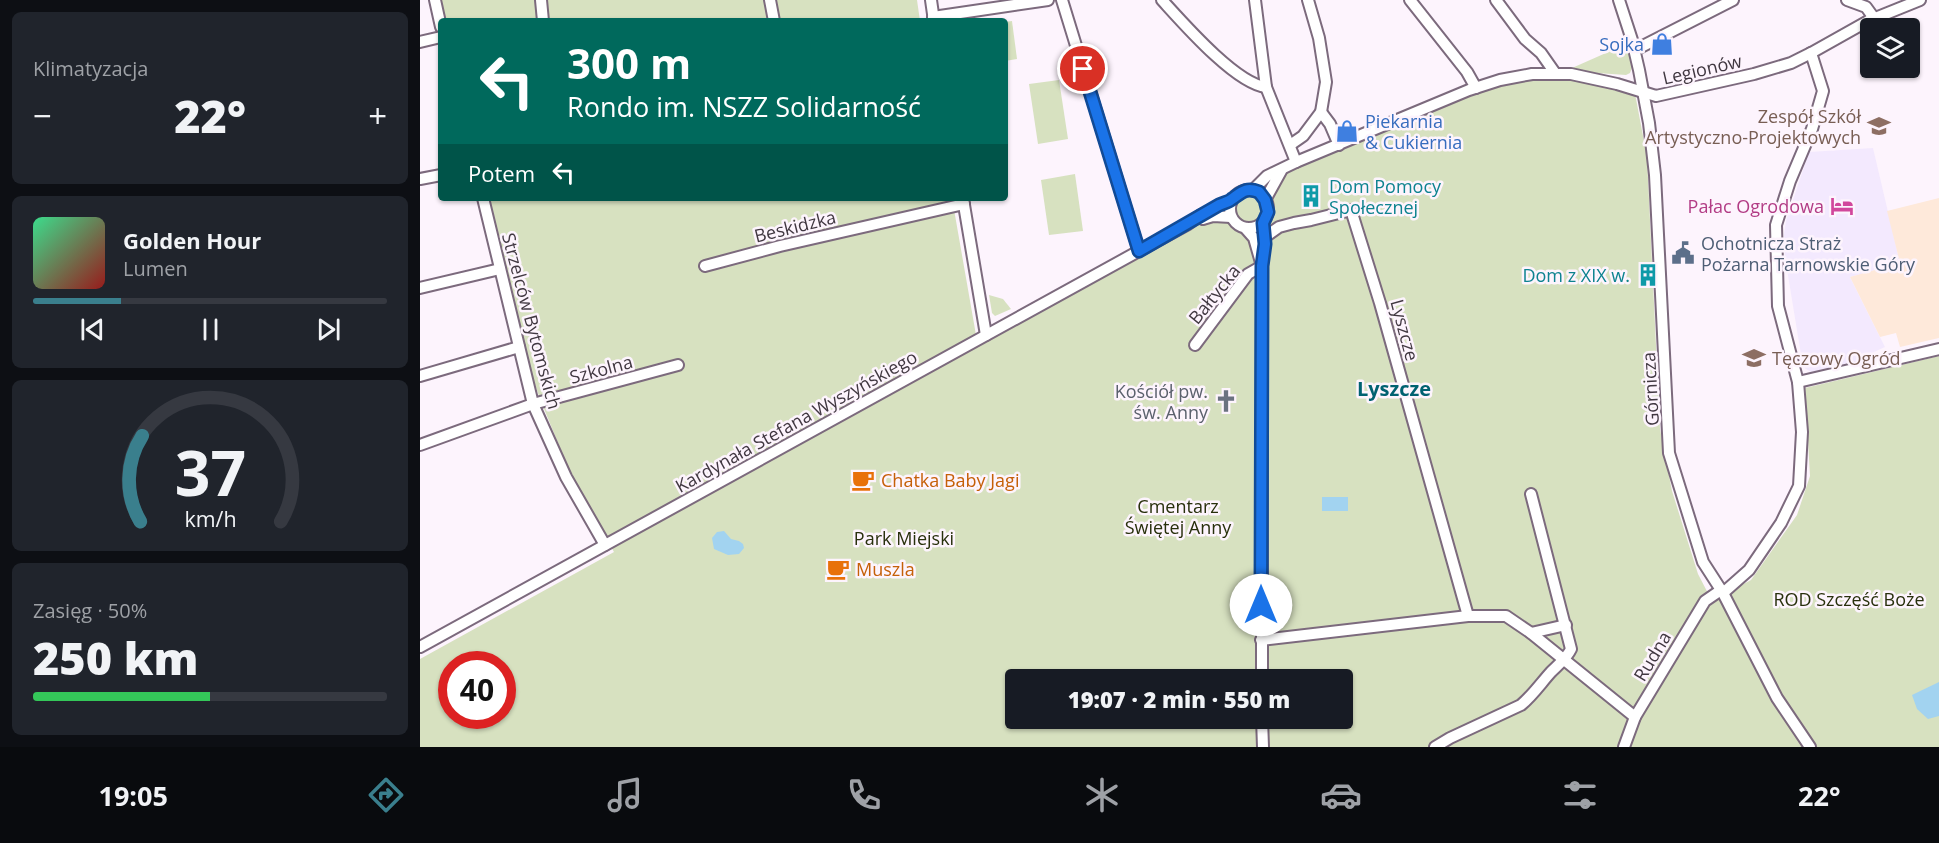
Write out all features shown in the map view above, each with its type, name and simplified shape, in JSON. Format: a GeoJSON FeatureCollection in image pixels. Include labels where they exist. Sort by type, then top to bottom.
{"type":"FeatureCollection","features":[{"type":"Feature","properties":{"kind":"street"},"geometry":{"type":"LineString","coordinates":[[435,0],[439,18]]}},
{"type":"Feature","properties":{"kind":"street"},"geometry":{"type":"LineString","coordinates":[[541,0],[543,18]]}},
{"type":"Feature","properties":{"kind":"street"},"geometry":{"type":"LineString","coordinates":[[770,0],[773,18]]}},
{"type":"Feature","properties":{"kind":"street"},"geometry":{"type":"LineString","coordinates":[[931,0],[934,18]]}},
{"type":"Feature","properties":{"kind":"street"},"geometry":{"type":"LineString","coordinates":[[940,18],[1048,0]]}},
{"type":"Feature","properties":{"kind":"street"},"geometry":{"type":"LineString","coordinates":[[1062,0],[1139,251]]}},
{"type":"Feature","properties":{"kind":"street"},"geometry":{"type":"LineString","coordinates":[[1162,0],[1209,50],[1250,82],[1266,87]]}},
{"type":"Feature","properties":{"kind":"street"},"geometry":{"type":"LineString","coordinates":[[1255,0],[1266,87],[1296,162]]}},
{"type":"Feature","properties":{"kind":"street"},"geometry":{"type":"LineString","coordinates":[[1410,0],[1467,72],[1476,88]]}},
{"type":"Feature","properties":{"kind":"street"},"geometry":{"type":"LineString","coordinates":[[1496,0],[1525,39],[1541,53],[1555,73]]}},
{"type":"Feature","properties":{"kind":"street","name":"Górnicza"},"geometry":{"type":"LineString","coordinates":[[1618,0],[1635,50],[1655,175],[1669,453],[1703,562],[1722,591],[1777,698],[1810,747]]}},
{"type":"Feature","properties":{"kind":"street"},"geometry":{"type":"LineString","coordinates":[[1635,50],[1733,0]]}},
{"type":"Feature","properties":{"kind":"street"},"geometry":{"type":"LineString","coordinates":[[1847,0],[1866,7],[1874,18]]}},
{"type":"Feature","properties":{"kind":"street","name":"Legionów"},"geometry":{"type":"LineString","coordinates":[[1874,18],[1920,0]]}},
{"type":"Feature","properties":{"kind":"street"},"geometry":{"type":"LineString","coordinates":[[1290,145],[1304,136],[1321,112],[1326,82],[1311,3]]}},
{"type":"Feature","properties":{"kind":"street","name":"Legionów"},"geometry":{"type":"LineString","coordinates":[[1253,190],[1267,176],[1296,162],[1500,80],[1532,74],[1555,73],[1590,77],[1656,96],[1776,68],[1811,53],[1860,26]]}},
{"type":"Feature","properties":{"kind":"street"},"geometry":{"type":"LineString","coordinates":[[420,42],[438,38]]}},
{"type":"Feature","properties":{"kind":"street"},"geometry":{"type":"LineString","coordinates":[[1532,74],[1537,62],[1534,48]]}},
{"type":"Feature","properties":{"kind":"street","name":"Rudna"},"geometry":{"type":"LineString","coordinates":[[1624,747],[1635,717],[1704,601],[1722,591],[1749,570],[1781,523],[1799,486],[1802,432],[1797,382],[1778,306],[1776,225],[1790,181],[1812,129],[1823,91],[1811,53]]}},
{"type":"Feature","properties":{"kind":"street"},"geometry":{"type":"LineString","coordinates":[[1321,112],[1330,124],[1339,145]]}},
{"type":"Feature","properties":{"kind":"street"},"geometry":{"type":"LineString","coordinates":[[1265,200],[1281,170]]}},
{"type":"Feature","properties":{"kind":"street"},"geometry":{"type":"LineString","coordinates":[[420,179],[438,176]]}},
{"type":"Feature","properties":{"kind":"street"},"geometry":{"type":"LineString","coordinates":[[1262,266],[1265,256],[1263,223],[1268,212],[1265,200],[1259,192],[1253,190],[1238,193],[1229,208],[1231,217],[1254,238],[1262,266],[1262,669]]}},
{"type":"Feature","properties":{"kind":"street","name":"Kardynała Stefana Wyszyńskiego"},"geometry":{"type":"LineString","coordinates":[[420,647],[1201,215],[1232,200]]}},
{"type":"Feature","properties":{"kind":"street","name":"Strzelców Bytomskich"},"geometry":{"type":"LineString","coordinates":[[484,201],[533,404],[566,477],[605,545]]}},
{"type":"Feature","properties":{"kind":"street"},"geometry":{"type":"LineString","coordinates":[[963,201],[986,335]]}},
{"type":"Feature","properties":{"kind":"street","name":"Beskidzka"},"geometry":{"type":"LineString","coordinates":[[705,266],[963,201]]}},
{"type":"Feature","properties":{"kind":"street","name":"Lyszcze"},"geometry":{"type":"LineString","coordinates":[[1265,237],[1279,228],[1294,223],[1352,210],[1468,616]]}},
{"type":"Feature","properties":{"kind":"street","name":"Kardynała Stefana Wyszyńskiego"},"geometry":{"type":"LineString","coordinates":[[1188,224],[1213,216],[1231,217]]}},
{"type":"Feature","properties":{"kind":"street"},"geometry":{"type":"LineString","coordinates":[[1246,229],[1263,223]]}},
{"type":"Feature","properties":{"kind":"street","name":"Bałtycka"},"geometry":{"type":"LineString","coordinates":[[1195,345],[1248,274],[1262,266]]}},
{"type":"Feature","properties":{"kind":"street"},"geometry":{"type":"LineString","coordinates":[[420,288],[500,269]]}},
{"type":"Feature","properties":{"kind":"street"},"geometry":{"type":"LineString","coordinates":[[420,376],[519,347]]}},
{"type":"Feature","properties":{"kind":"street"},"geometry":{"type":"LineString","coordinates":[[1797,382],[1939,349]]}},
{"type":"Feature","properties":{"kind":"street","name":"Szkolna"},"geometry":{"type":"LineString","coordinates":[[420,445],[533,404],[678,365]]}},
{"type":"Feature","properties":{"kind":"street"},"geometry":{"type":"LineString","coordinates":[[1435,747],[1521,705],[1530,698],[1571,649],[1531,494]]}},
{"type":"Feature","properties":{"kind":"street"},"geometry":{"type":"LineString","coordinates":[[1261,640],[1468,616],[1506,616],[1531,633],[1635,717]]}},
{"type":"Feature","properties":{"kind":"street"},"geometry":{"type":"LineString","coordinates":[[1531,633],[1566,626]]}},
{"type":"Feature","properties":{"kind":"street"},"geometry":{"type":"LineString","coordinates":[[1262,729],[1263,747]]}},
{"type":"Feature","properties":{"kind":"shaded area"},"geometry":{"type":"Polygon","coordinates":[[[1873,148],[1900,263],[1850,277],[1885,347],[1874,352],[1872,357],[1811,372],[1803,367],[1785,257],[1786,221],[1809,152],[1873,148]]]}},
{"type":"Feature","properties":{"kind":"shaded area"},"geometry":{"type":"Polygon","coordinates":[[[1939,198],[1939,338],[1900,347],[1896,333],[1880,337],[1850,277],[1900,263],[1887,211],[1939,198]]]}},
{"type":"Feature","properties":{"kind":"green space"},"geometry":{"type":"Polygon","coordinates":[[[438,0],[917,0],[920,18],[442,18],[438,0]]]}},
{"type":"Feature","properties":{"kind":"green space"},"geometry":{"type":"Polygon","coordinates":[[[1012,21],[1017,59],[1008,60],[1008,22],[1012,21]]]}},
{"type":"Feature","properties":{"kind":"green space"},"geometry":{"type":"Polygon","coordinates":[[[1624,45],[1629,46],[1633,65],[1630,73],[1626,75],[1572,68],[1624,45]]]}},
{"type":"Feature","properties":{"kind":"green space"},"geometry":{"type":"Polygon","coordinates":[[[1567,70],[1633,83],[1647,157],[1660,429],[1672,491],[1698,574],[1712,601],[1751,580],[1797,515],[1810,476],[1805,388],[1939,356],[1939,747],[420,747],[420,659],[614,552],[574,482],[540,399],[514,323],[486,201],[953,201],[976,335],[1296,159],[1511,71],[1567,70]]]}},
{"type":"Feature","properties":{"kind":"green space"},"geometry":{"type":"Polygon","coordinates":[[[1059,80],[1068,139],[1038,144],[1029,84],[1059,80]]]}},
{"type":"Feature","properties":{"kind":"green space"},"geometry":{"type":"Polygon","coordinates":[[[1075,174],[1083,231],[1049,235],[1041,180],[1075,174]]]}},
{"type":"Feature","properties":{"kind":"green space"},"geometry":{"type":"Polygon","coordinates":[[[989,295],[1003,299],[1011,309],[995,316],[992,313],[989,295]]]}},
{"type":"Feature","properties":{"kind":"water"},"geometry":{"type":"Polygon","coordinates":[[[1322,497],[1348,497],[1348,511],[1322,511],[1322,497]]]}},
{"type":"Feature","properties":{"kind":"water"},"geometry":{"type":"Polygon","coordinates":[[[724,531],[731,539],[743,544],[744,548],[739,554],[728,555],[714,549],[712,538],[717,532],[724,531]]]}},
{"type":"Feature","properties":{"kind":"water"},"geometry":{"type":"Polygon","coordinates":[[[1939,682],[1939,716],[1928,719],[1917,709],[1912,695],[1939,682]]]}},
{"type":"Feature","properties":{"kind":"place","name":"Sojka"},"geometry":{"type":"Point","coordinates":[1662,44]}},
{"type":"Feature","properties":{"kind":"place","name":"Zespół Szkół Artystyczno-Projektowych"},"geometry":{"type":"Point","coordinates":[1879,126]}},
{"type":"Feature","properties":{"kind":"place","name":"Piekarnia & Cukiernia"},"geometry":{"type":"Point","coordinates":[1347,131]}},
{"type":"Feature","properties":{"kind":"place","name":"Dom Pomocy Społecznej"},"geometry":{"type":"Point","coordinates":[1311,196]}},
{"type":"Feature","properties":{"kind":"place","name":"Pałac Ogrodowa"},"geometry":{"type":"Point","coordinates":[1842,206]}},
{"type":"Feature","properties":{"kind":"place","name":"Ochotnicza Straż Pożarna Tarnowskie Góry"},"geometry":{"type":"Point","coordinates":[1683,253]}},
{"type":"Feature","properties":{"kind":"place","name":"Dom z XIX w."},"geometry":{"type":"Point","coordinates":[1648,275]}},
{"type":"Feature","properties":{"kind":"place","name":"Tęczowy Ogród"},"geometry":{"type":"Point","coordinates":[1754,358]}},
{"type":"Feature","properties":{"kind":"place","name":"Kościół pw. św. Anny"},"geometry":{"type":"Point","coordinates":[1226,401]}},
{"type":"Feature","properties":{"kind":"place","name":"Chatka Baby Jagi"},"geometry":{"type":"Point","coordinates":[863,480]}},
{"type":"Feature","properties":{"kind":"place","name":"Muszla"},"geometry":{"type":"Point","coordinates":[838,569]}},
{"type":"Feature","properties":{"kind":"district","name":"Lyszcze"},"geometry":{"type":"Point","coordinates":[1394,388]}},
{"type":"Feature","properties":{"kind":"route"},"geometry":{"type":"LineString","coordinates":[[1083,69],[1139,251],[1246,190],[1259,192],[1268,206],[1263,223],[1265,256],[1262,266],[1261,605]]}},
{"type":"Feature","properties":{"kind":"park label","name":"Cmentarz Świętej Anny"},"geometry":{"type":"Point","coordinates":[1178,516]}},
{"type":"Feature","properties":{"kind":"park label","name":"Park Miejski"},"geometry":{"type":"Point","coordinates":[904,538]}},
{"type":"Feature","properties":{"kind":"park label","name":"ROD Szczęść Boże"},"geometry":{"type":"Point","coordinates":[1849,599]}}]}
